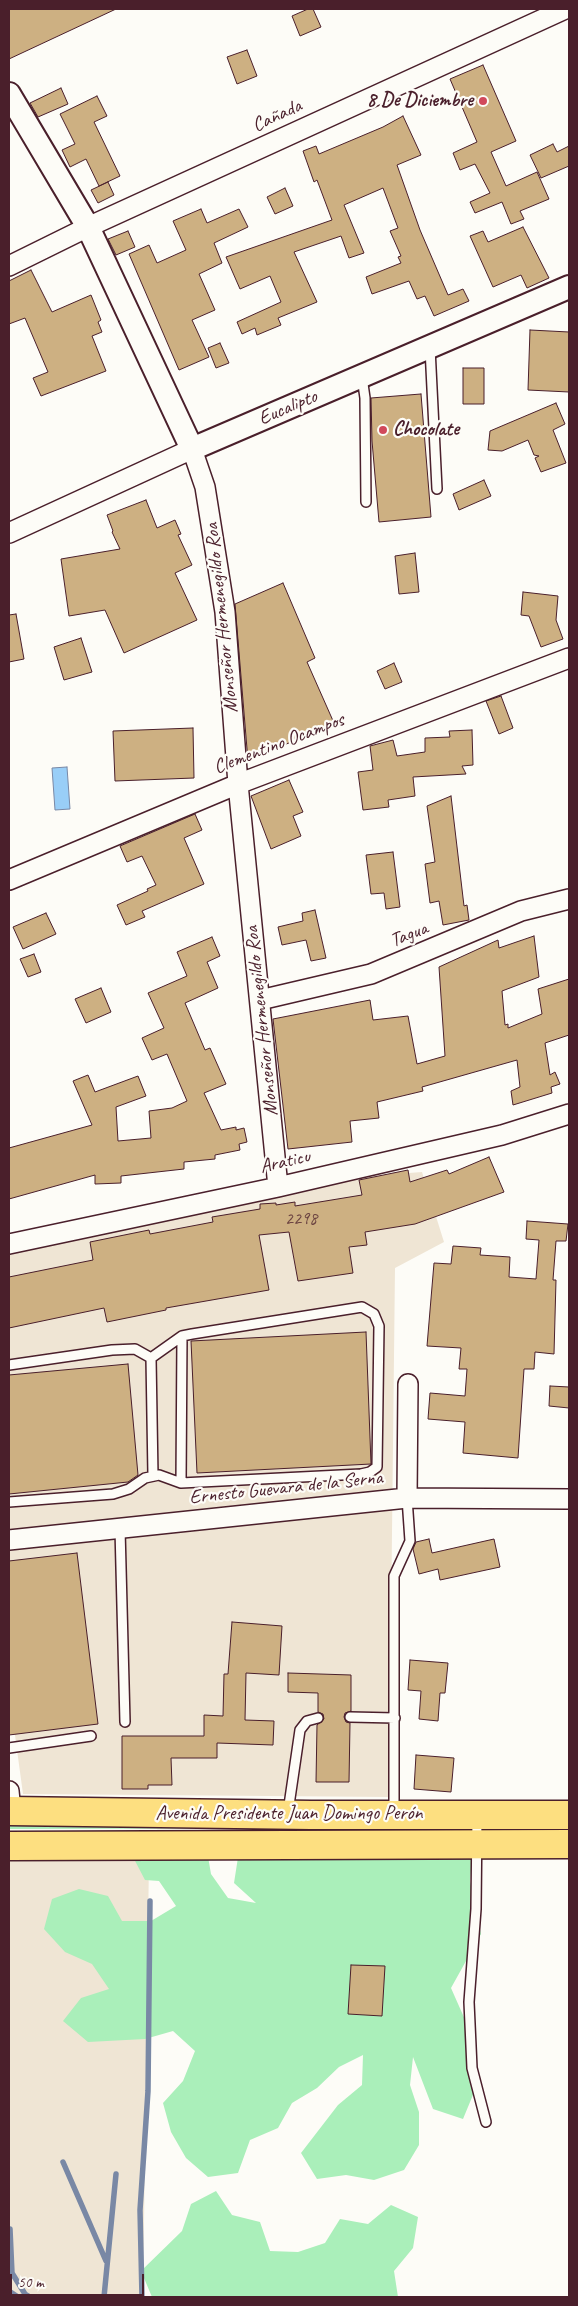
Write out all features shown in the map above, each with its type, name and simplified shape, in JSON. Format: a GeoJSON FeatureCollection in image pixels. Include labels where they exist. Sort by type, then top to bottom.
{"type":"FeatureCollection","features":[{"type":"Feature","properties":{"kind":"main road","name":"Avenida Presidente Juan Domingo Perón"},"geometry":{"type":"LineString","coordinates":[[9,1802],[288,1815],[569,1815]]}},
{"type":"Feature","properties":{"kind":"main road","name":"Avenida Presidente Juan Domingo Perón"},"geometry":{"type":"LineString","coordinates":[[9,1846],[569,1844]]}},
{"type":"Feature","properties":{"kind":"street"},"geometry":{"type":"LineString","coordinates":[[564,9],[569,20]]}},
{"type":"Feature","properties":{"kind":"street","name":"Cañada"},"geometry":{"type":"LineString","coordinates":[[9,266],[88,227],[564,9]]}},
{"type":"Feature","properties":{"kind":"street","name":"Monseñor Hermenegildo Roa"},"geometry":{"type":"LineString","coordinates":[[9,94],[88,227],[192,449],[205,487],[225,612],[238,784],[278,1187]]}},
{"type":"Feature","properties":{"kind":"street","name":"Eucalipto"},"geometry":{"type":"LineString","coordinates":[[9,533],[192,449],[569,287]]}},
{"type":"Feature","properties":{"kind":"street","name":"Clementino Ocampos"},"geometry":{"type":"LineString","coordinates":[[9,880],[238,784],[569,658]]}},
{"type":"Feature","properties":{"kind":"street","name":"Tagua"},"geometry":{"type":"LineString","coordinates":[[260,1000],[370,974],[521,911],[569,898]]}},
{"type":"Feature","properties":{"kind":"street","name":"Araticu"},"geometry":{"type":"LineString","coordinates":[[9,1244],[278,1187],[502,1135],[569,1114]]}},
{"type":"Feature","properties":{"kind":"street"},"geometry":{"type":"LineString","coordinates":[[408,1384],[408,1498]]}},
{"type":"Feature","properties":{"kind":"street","name":"Ernesto Guevara de la Serna"},"geometry":{"type":"LineString","coordinates":[[9,1540],[408,1498],[569,1499]]}},
{"type":"Feature","properties":{"kind":"lane"},"geometry":{"type":"LineString","coordinates":[[430,348],[437,489]]}},
{"type":"Feature","properties":{"kind":"lane"},"geometry":{"type":"LineString","coordinates":[[362,376],[365,398],[366,502]]}},
{"type":"Feature","properties":{"kind":"lane"},"geometry":{"type":"LineString","coordinates":[[9,1502],[113,1494],[129,1489],[145,1478],[159,1475],[181,1483],[361,1474],[377,1467],[379,1326],[374,1314],[362,1307],[182,1336],[151,1358]]}},
{"type":"Feature","properties":{"kind":"lane"},"geometry":{"type":"LineString","coordinates":[[181,1483],[182,1336]]}},
{"type":"Feature","properties":{"kind":"lane"},"geometry":{"type":"LineString","coordinates":[[9,1365],[112,1350],[134,1349],[151,1358]]}},
{"type":"Feature","properties":{"kind":"lane"},"geometry":{"type":"LineString","coordinates":[[151,1358],[153,1476]]}},
{"type":"Feature","properties":{"kind":"lane"},"geometry":{"type":"LineString","coordinates":[[394,1815],[394,1576],[410,1542],[408,1498]]}},
{"type":"Feature","properties":{"kind":"lane"},"geometry":{"type":"LineString","coordinates":[[120,1529],[126,1722]]}},
{"type":"Feature","properties":{"kind":"lane"},"geometry":{"type":"LineString","coordinates":[[350,1717],[395,1718]]}},
{"type":"Feature","properties":{"kind":"lane"},"geometry":{"type":"LineString","coordinates":[[288,1815],[300,1730],[307,1721],[318,1718]]}},
{"type":"Feature","properties":{"kind":"lane"},"geometry":{"type":"LineString","coordinates":[[9,1748],[91,1736]]}},
{"type":"Feature","properties":{"kind":"lane"},"geometry":{"type":"LineString","coordinates":[[477,1815],[476,1908],[469,2002],[472,2068],[486,2122]]}},
{"type":"Feature","properties":{"kind":"shaded area"},"geometry":{"type":"Polygon","coordinates":[[[422,1172],[444,1242],[395,1268],[389,1797],[23,1794],[9,1691],[9,1255],[304,1181],[422,1172]]]}},
{"type":"Feature","properties":{"kind":"shaded area"},"geometry":{"type":"Polygon","coordinates":[[[149,1858],[143,2297],[9,2297],[9,1859],[149,1858]]]}},
{"type":"Feature","properties":{"kind":"green space"},"geometry":{"type":"Polygon","coordinates":[[[9,1824],[454,1828],[9,1829],[9,1824]]]}},
{"type":"Feature","properties":{"kind":"green space"},"geometry":{"type":"Polygon","coordinates":[[[569,1825],[569,1831],[491,1829],[488,1827],[569,1825]]]}},
{"type":"Feature","properties":{"kind":"green space"},"geometry":{"type":"Polygon","coordinates":[[[180,1831],[206,1845],[211,1874],[228,1898],[256,1903],[234,1883],[239,1851],[467,1854],[472,1860],[470,1881],[481,1934],[451,1988],[474,2040],[475,2090],[463,2119],[433,2109],[413,2057],[410,2085],[419,2112],[419,2145],[404,2170],[374,2180],[346,2175],[317,2179],[301,2153],[338,2105],[362,2085],[363,2055],[339,2067],[317,2088],[292,2103],[278,2128],[250,2140],[238,2173],[208,2177],[186,2158],[171,2132],[163,2103],[183,2081],[195,2051],[173,2031],[145,2039],[88,2042],[63,2021],[81,1998],[109,1989],[92,1964],[65,1952],[44,1929],[52,1899],[79,1889],[108,1896],[122,1921],[151,1921],[176,1906],[159,1881],[145,1880],[133,1857],[180,1831]]]}},
{"type":"Feature","properties":{"kind":"green space"},"geometry":{"type":"Polygon","coordinates":[[[216,2191],[232,2215],[260,2222],[270,2251],[298,2252],[325,2243],[340,2219],[368,2224],[391,2205],[418,2217],[413,2248],[394,2271],[398,2297],[152,2297],[141,2271],[182,2231],[191,2204],[216,2191]]]}},
{"type":"Feature","properties":{"kind":"water"},"geometry":{"type":"Polygon","coordinates":[[[67,767],[70,809],[55,810],[52,768],[67,767]]]}},
{"type":"Feature","properties":{"kind":"building"},"geometry":{"type":"Polygon","coordinates":[[[9,9],[116,9],[9,59],[9,9]]]}},
{"type":"Feature","properties":{"kind":"building"},"geometry":{"type":"Polygon","coordinates":[[[308,9],[313,9],[321,27],[300,36],[292,16],[308,9]]]}},
{"type":"Feature","properties":{"kind":"building"},"geometry":{"type":"Polygon","coordinates":[[[247,50],[257,76],[237,84],[227,57],[247,50]]]}},
{"type":"Feature","properties":{"kind":"building"},"geometry":{"type":"Polygon","coordinates":[[[483,65],[516,141],[491,152],[506,186],[537,172],[549,199],[520,211],[524,219],[511,224],[502,202],[475,213],[470,202],[490,193],[475,164],[460,170],[453,153],[477,142],[450,79],[483,65]]]}},
{"type":"Feature","properties":{"kind":"building"},"geometry":{"type":"Polygon","coordinates":[[[61,88],[68,104],[38,117],[30,103],[61,88]]]}},
{"type":"Feature","properties":{"kind":"building"},"geometry":{"type":"Polygon","coordinates":[[[97,96],[107,116],[94,122],[120,176],[99,186],[86,159],[70,167],[62,150],[75,144],[60,114],[97,96]]]}},
{"type":"Feature","properties":{"kind":"building"},"geometry":{"type":"Polygon","coordinates":[[[403,116],[421,155],[397,165],[420,230],[448,295],[463,289],[469,301],[434,316],[425,296],[417,299],[409,281],[372,294],[366,277],[401,263],[398,257],[401,256],[390,231],[398,228],[383,188],[344,205],[364,253],[349,258],[341,236],[294,252],[317,302],[278,318],[281,325],[257,335],[255,328],[242,334],[237,322],[281,302],[270,276],[240,289],[226,257],[332,220],[317,180],[314,182],[303,151],[316,146],[319,154],[383,127],[403,116]]]}},
{"type":"Feature","properties":{"kind":"building"},"geometry":{"type":"Polygon","coordinates":[[[553,144],[557,152],[569,146],[569,166],[541,178],[530,155],[553,144]]]}},
{"type":"Feature","properties":{"kind":"building"},"geometry":{"type":"Polygon","coordinates":[[[108,182],[114,195],[98,203],[91,190],[108,182]]]}},
{"type":"Feature","properties":{"kind":"building"},"geometry":{"type":"Polygon","coordinates":[[[285,188],[293,206],[275,214],[267,197],[285,188]]]}},
{"type":"Feature","properties":{"kind":"building"},"geometry":{"type":"Polygon","coordinates":[[[201,209],[207,223],[239,209],[248,227],[214,243],[222,263],[199,274],[215,310],[192,320],[209,357],[179,370],[129,254],[149,245],[157,263],[186,250],[173,221],[201,209]]]}},
{"type":"Feature","properties":{"kind":"building"},"geometry":{"type":"Polygon","coordinates":[[[523,227],[549,278],[527,288],[521,275],[493,287],[470,236],[483,231],[488,242],[523,227]]]}},
{"type":"Feature","properties":{"kind":"building"},"geometry":{"type":"Polygon","coordinates":[[[128,231],[135,247],[116,255],[108,239],[128,231]]]}},
{"type":"Feature","properties":{"kind":"building"},"geometry":{"type":"Polygon","coordinates":[[[31,270],[52,312],[91,295],[101,320],[98,322],[102,332],[92,336],[106,371],[41,396],[33,378],[48,372],[25,318],[9,324],[9,281],[31,270]]]}},
{"type":"Feature","properties":{"kind":"building"},"geometry":{"type":"Polygon","coordinates":[[[530,330],[569,332],[569,392],[528,390],[530,330]]]}},
{"type":"Feature","properties":{"kind":"building"},"geometry":{"type":"Polygon","coordinates":[[[220,343],[229,363],[216,368],[208,348],[220,343]]]}},
{"type":"Feature","properties":{"kind":"building"},"geometry":{"type":"Polygon","coordinates":[[[463,368],[484,368],[484,404],[463,404],[463,368]]]}},
{"type":"Feature","properties":{"kind":"building"},"geometry":{"type":"Polygon","coordinates":[[[421,394],[431,517],[379,522],[372,441],[371,398],[421,394]]]}},
{"type":"Feature","properties":{"kind":"building"},"geometry":{"type":"Polygon","coordinates":[[[556,403],[565,424],[553,430],[566,463],[541,472],[535,458],[539,456],[534,455],[528,440],[502,451],[488,450],[490,431],[556,403]]]}},
{"type":"Feature","properties":{"kind":"building"},"geometry":{"type":"Polygon","coordinates":[[[484,480],[491,496],[459,510],[453,494],[484,480]]]}},
{"type":"Feature","properties":{"kind":"building"},"geometry":{"type":"Polygon","coordinates":[[[146,500],[157,528],[175,520],[181,534],[178,535],[192,565],[175,573],[197,620],[124,653],[105,610],[69,616],[61,559],[120,549],[107,515],[146,500]]]}},
{"type":"Feature","properties":{"kind":"building"},"geometry":{"type":"Polygon","coordinates":[[[415,553],[419,592],[399,594],[395,556],[415,553]]]}},
{"type":"Feature","properties":{"kind":"building"},"geometry":{"type":"Polygon","coordinates":[[[283,583],[315,658],[307,662],[334,723],[248,761],[235,604],[283,583]]]}},
{"type":"Feature","properties":{"kind":"building"},"geometry":{"type":"Polygon","coordinates":[[[523,592],[558,596],[556,620],[563,639],[541,647],[529,616],[521,615],[523,592]]]}},
{"type":"Feature","properties":{"kind":"building"},"geometry":{"type":"Polygon","coordinates":[[[16,614],[24,659],[9,662],[9,615],[16,614]]]}},
{"type":"Feature","properties":{"kind":"building"},"geometry":{"type":"Polygon","coordinates":[[[81,638],[92,672],[64,680],[54,647],[81,638]]]}},
{"type":"Feature","properties":{"kind":"building"},"geometry":{"type":"Polygon","coordinates":[[[394,663],[402,682],[385,689],[377,671],[394,663]]]}},
{"type":"Feature","properties":{"kind":"building"},"geometry":{"type":"Polygon","coordinates":[[[501,696],[513,728],[499,734],[486,701],[501,696]]]}},
{"type":"Feature","properties":{"kind":"building"},"geometry":{"type":"Polygon","coordinates":[[[193,728],[194,778],[115,781],[113,731],[193,728]]]}},
{"type":"Feature","properties":{"kind":"building"},"geometry":{"type":"Polygon","coordinates":[[[472,730],[473,765],[462,766],[466,774],[413,777],[415,796],[388,800],[389,807],[363,810],[358,772],[373,770],[370,746],[393,740],[397,756],[425,752],[425,738],[450,737],[449,731],[472,730]]]}},
{"type":"Feature","properties":{"kind":"building"},"geometry":{"type":"Polygon","coordinates":[[[289,780],[303,812],[293,816],[301,836],[271,849],[251,796],[289,780]]]}},
{"type":"Feature","properties":{"kind":"building"},"geometry":{"type":"Polygon","coordinates":[[[451,796],[464,906],[467,905],[469,920],[443,925],[439,901],[430,903],[425,864],[435,862],[427,806],[451,796]]]}},
{"type":"Feature","properties":{"kind":"building"},"geometry":{"type":"Polygon","coordinates":[[[195,814],[202,830],[184,838],[204,884],[142,911],[145,917],[126,925],[117,905],[148,891],[147,889],[156,885],[142,856],[127,862],[120,846],[195,814]]]}},
{"type":"Feature","properties":{"kind":"building"},"geometry":{"type":"Polygon","coordinates":[[[393,852],[400,907],[386,909],[384,893],[371,894],[366,855],[393,852]]]}},
{"type":"Feature","properties":{"kind":"building"},"geometry":{"type":"Polygon","coordinates":[[[315,910],[326,958],[311,961],[306,940],[282,945],[278,927],[303,921],[302,913],[315,910]]]}},
{"type":"Feature","properties":{"kind":"building"},"geometry":{"type":"Polygon","coordinates":[[[46,913],[56,934],[23,949],[13,927],[46,913]]]}},
{"type":"Feature","properties":{"kind":"building"},"geometry":{"type":"Polygon","coordinates":[[[534,936],[539,977],[502,991],[505,1025],[508,1024],[508,1028],[542,1014],[538,989],[569,979],[569,1035],[545,1043],[550,1075],[555,1072],[560,1084],[551,1087],[552,1093],[513,1105],[511,1091],[520,1087],[517,1060],[422,1087],[423,1091],[377,1102],[379,1118],[350,1121],[352,1142],[288,1149],[273,1019],[370,1000],[373,1020],[408,1016],[417,1064],[445,1056],[439,967],[498,940],[499,948],[534,936]]]}},
{"type":"Feature","properties":{"kind":"building"},"geometry":{"type":"Polygon","coordinates":[[[212,937],[220,956],[207,962],[218,988],[185,1003],[205,1050],[210,1048],[226,1084],[204,1093],[221,1130],[236,1127],[236,1130],[244,1128],[247,1142],[239,1144],[240,1150],[215,1155],[215,1159],[184,1162],[184,1169],[121,1176],[121,1183],[95,1184],[95,1175],[9,1199],[9,1148],[92,1125],[73,1081],[88,1075],[95,1092],[138,1076],[146,1096],[116,1107],[118,1141],[151,1138],[149,1111],[172,1108],[187,1101],[167,1054],[152,1060],[142,1038],[164,1028],[148,993],[187,976],[177,952],[212,937]]]}},
{"type":"Feature","properties":{"kind":"building"},"geometry":{"type":"Polygon","coordinates":[[[34,954],[41,972],[28,977],[20,959],[34,954]]]}},
{"type":"Feature","properties":{"kind":"building"},"geometry":{"type":"Polygon","coordinates":[[[101,988],[111,1012],[86,1023],[75,999],[101,988]]]}},
{"type":"Feature","properties":{"kind":"building"},"geometry":{"type":"Polygon","coordinates":[[[489,1157],[504,1192],[415,1224],[365,1232],[367,1245],[349,1247],[353,1273],[298,1281],[289,1232],[259,1235],[269,1290],[166,1308],[166,1310],[107,1322],[104,1308],[9,1328],[9,1277],[93,1260],[90,1242],[149,1230],[150,1234],[213,1222],[212,1217],[260,1209],[260,1204],[276,1203],[276,1205],[295,1202],[295,1206],[362,1195],[359,1180],[408,1170],[410,1182],[447,1170],[449,1174],[489,1157]]]}},
{"type":"Feature","properties":{"kind":"building"},"geometry":{"type":"Polygon","coordinates":[[[527,1221],[568,1224],[566,1241],[556,1241],[553,1280],[556,1280],[554,1354],[535,1352],[534,1369],[524,1369],[518,1458],[463,1453],[465,1422],[428,1419],[430,1393],[465,1396],[467,1369],[459,1369],[461,1348],[427,1346],[434,1263],[451,1264],[453,1246],[481,1248],[480,1255],[510,1257],[509,1277],[536,1279],[539,1240],[526,1239],[527,1221]]]}},
{"type":"Feature","properties":{"kind":"building"},"geometry":{"type":"Polygon","coordinates":[[[366,1332],[371,1464],[197,1473],[191,1341],[366,1332]]]}},
{"type":"Feature","properties":{"kind":"building"},"geometry":{"type":"Polygon","coordinates":[[[128,1364],[138,1475],[128,1482],[9,1494],[9,1375],[128,1364]]]}},
{"type":"Feature","properties":{"kind":"building"},"geometry":{"type":"Polygon","coordinates":[[[550,1386],[569,1387],[569,1408],[549,1406],[550,1386]]]}},
{"type":"Feature","properties":{"kind":"building"},"geometry":{"type":"Polygon","coordinates":[[[429,1539],[432,1553],[494,1539],[500,1567],[440,1580],[438,1569],[419,1574],[413,1549],[416,1542],[429,1539]]]}},
{"type":"Feature","properties":{"kind":"building"},"geometry":{"type":"Polygon","coordinates":[[[77,1553],[98,1724],[9,1735],[9,1561],[77,1553]]]}},
{"type":"Feature","properties":{"kind":"building"},"geometry":{"type":"Polygon","coordinates":[[[232,1622],[282,1626],[279,1675],[246,1673],[245,1720],[274,1721],[273,1745],[217,1743],[217,1758],[171,1758],[172,1785],[148,1785],[148,1789],[122,1789],[122,1736],[204,1736],[204,1715],[223,1716],[224,1674],[228,1674],[232,1622]]]}},
{"type":"Feature","properties":{"kind":"building"},"geometry":{"type":"Polygon","coordinates":[[[410,1660],[448,1663],[445,1693],[440,1693],[438,1721],[419,1719],[421,1691],[408,1690],[410,1660]]]}},
{"type":"Feature","properties":{"kind":"building"},"geometry":{"type":"Polygon","coordinates":[[[288,1673],[351,1675],[351,1711],[345,1713],[344,1717],[346,1722],[350,1723],[349,1782],[316,1782],[317,1725],[324,1719],[323,1714],[318,1712],[318,1693],[288,1692],[288,1673]]]}},
{"type":"Feature","properties":{"kind":"building"},"geometry":{"type":"Polygon","coordinates":[[[416,1755],[454,1758],[451,1792],[414,1789],[416,1755]]]}},
{"type":"Feature","properties":{"kind":"building"},"geometry":{"type":"Polygon","coordinates":[[[351,1965],[385,1966],[382,2016],[348,2014],[351,1965]]]}},
{"type":"Feature","properties":{"kind":"waterway"},"geometry":{"type":"LineString","coordinates":[[142,2297],[140,2210],[148,2091],[150,1901]]}},
{"type":"Feature","properties":{"kind":"waterway"},"geometry":{"type":"LineString","coordinates":[[63,2162],[106,2261]]}},
{"type":"Feature","properties":{"kind":"waterway"},"geometry":{"type":"LineString","coordinates":[[104,2297],[116,2174]]}},
{"type":"Feature","properties":{"kind":"waterway"},"geometry":{"type":"LineString","coordinates":[[10,2229],[12,2273],[25,2294],[30,2297]]}},
{"type":"Feature","properties":{"kind":"waterway"},"geometry":{"type":"LineString","coordinates":[[9,2291],[18,2297]]}},
{"type":"Feature","properties":{"kind":"place","name":"8 De Diciembre"},"geometry":{"type":"Point","coordinates":[483,101]}},
{"type":"Feature","properties":{"kind":"place","name":"Chocolate"},"geometry":{"type":"Point","coordinates":[383,430]}}]}
